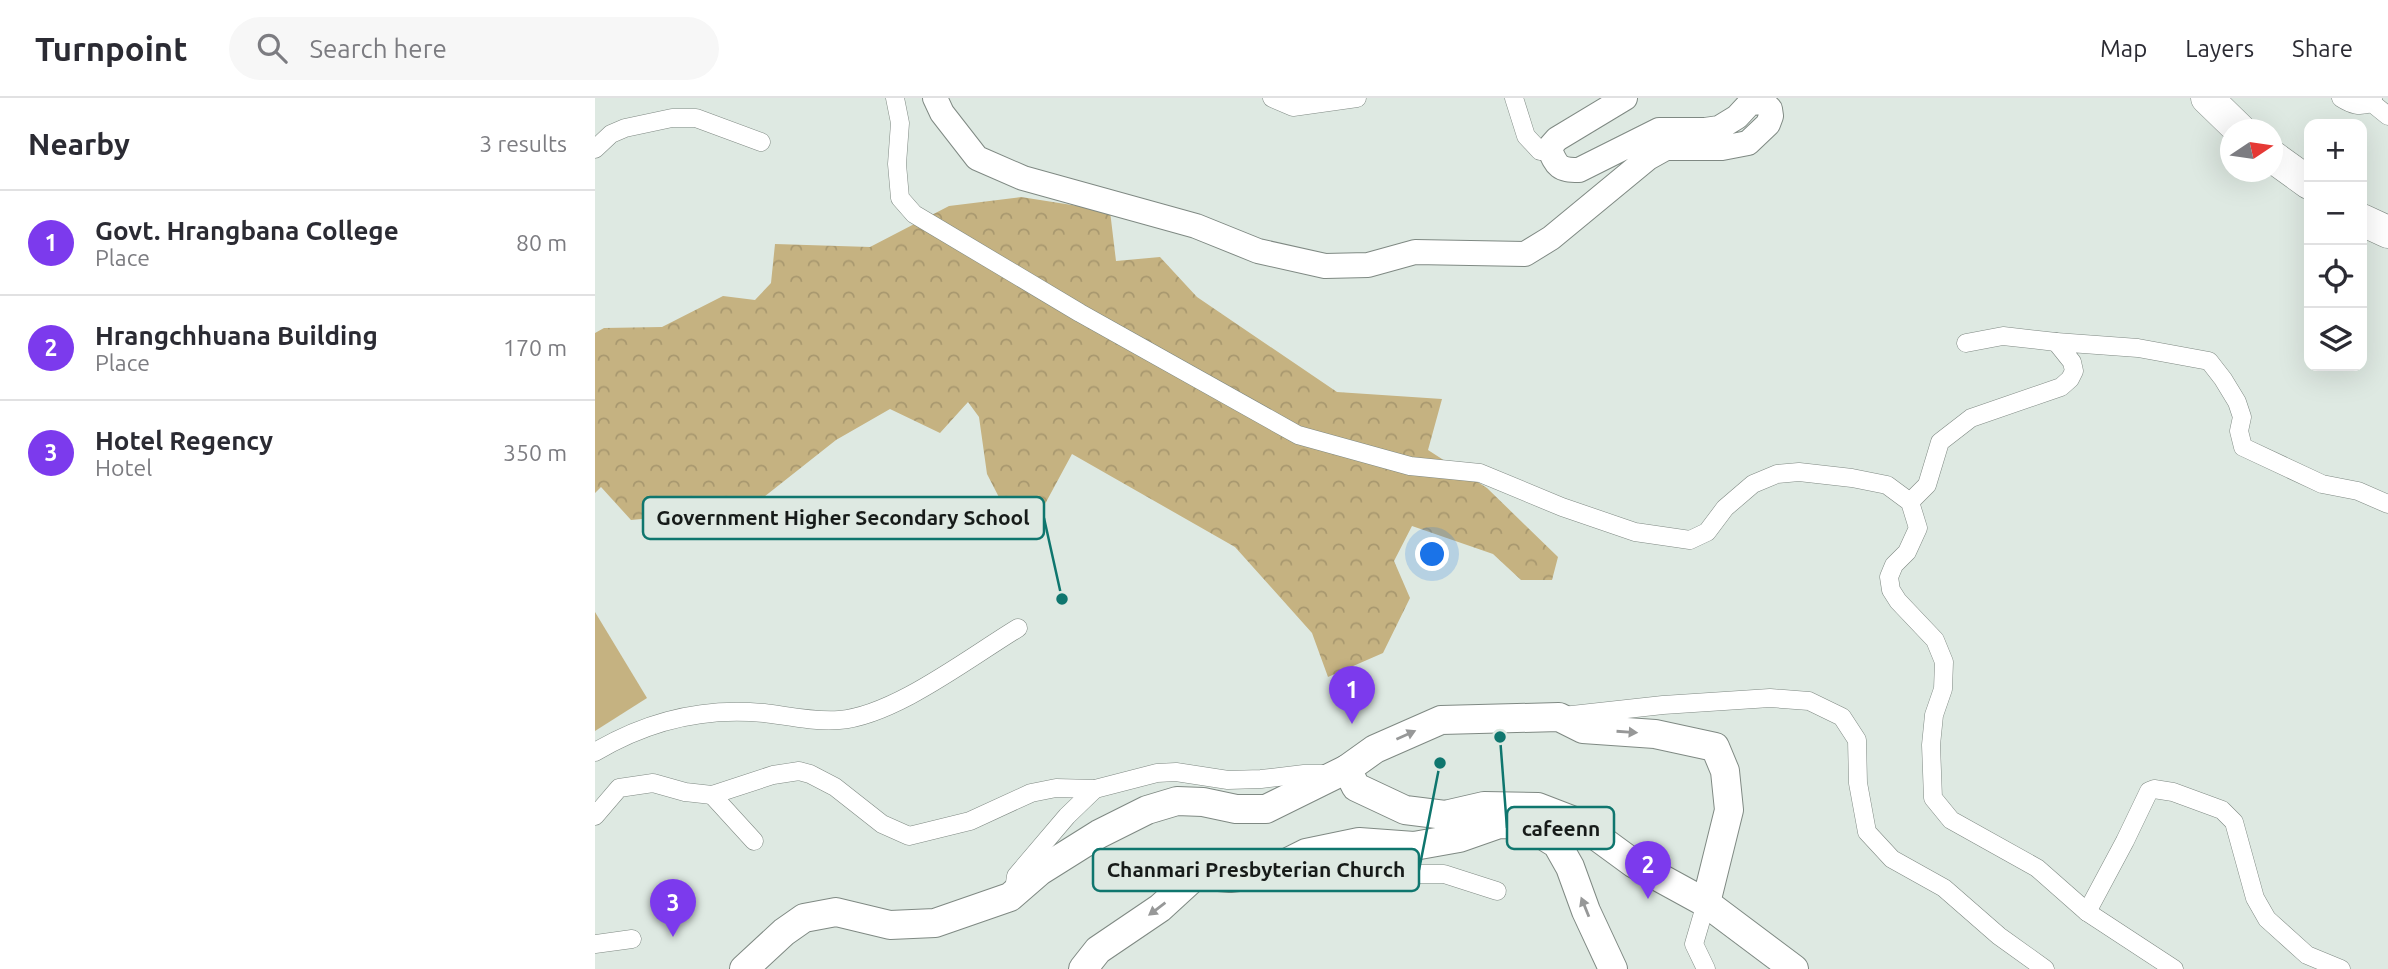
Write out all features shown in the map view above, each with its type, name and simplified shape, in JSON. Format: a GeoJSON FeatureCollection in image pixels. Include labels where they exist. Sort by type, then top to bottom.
{"type":"FeatureCollection","features":[{"type":"Feature","properties":{"kind":"highway"},"geometry":{"type":"LineString","coordinates":[[2207,98],[2229,119]]}},
{"type":"Feature","properties":{"kind":"highway"},"geometry":{"type":"LineString","coordinates":[[2283,164],[2308,182]]}},
{"type":"Feature","properties":{"kind":"highway"},"geometry":{"type":"LineString","coordinates":[[2367,222],[2388,232]]}},
{"type":"Feature","properties":{"kind":"main road"},"geometry":{"type":"LineString","coordinates":[[744,969],[784,932],[804,918],[837,912],[890,925],[935,923],[1010,897],[1039,871],[1099,834],[1146,810],[1177,801],[1236,809],[1266,809],[1342,771],[1375,749],[1441,720],[1559,717],[1583,729],[1655,734],[1715,747],[1725,771],[1729,810],[1706,903]]}},
{"type":"Feature","properties":{"kind":"main road"},"geometry":{"type":"LineString","coordinates":[[1342,771],[1356,787],[1405,810],[1445,815],[1483,806],[1538,807],[1577,822],[1633,863],[1706,903],[1794,969]]}},
{"type":"Feature","properties":{"kind":"main road"},"geometry":{"type":"LineString","coordinates":[[1083,969],[1098,950],[1160,908],[1196,875],[1230,878],[1264,874],[1306,853],[1359,842],[1414,846],[1459,838],[1499,824],[1526,825],[1557,844],[1570,867],[1586,911],[1613,969]]}},
{"type":"Feature","properties":{"kind":"street"},"geometry":{"type":"LineString","coordinates":[[895,98],[900,123],[897,164],[899,198],[914,214],[1080,313],[1298,435],[1411,466],[1480,473],[1635,532],[1690,540],[1707,532],[1725,508],[1753,484],[1777,474],[1798,472],[1887,485],[1910,502],[1918,528],[1907,552],[1894,565],[1889,577],[1891,590],[1935,640],[1944,662],[1943,689],[1934,715],[1931,745],[1933,798],[1951,820],[2037,868],[2087,912],[2174,969]]}},
{"type":"Feature","properties":{"kind":"street"},"geometry":{"type":"LineString","coordinates":[[935,98],[977,158],[1023,178],[1196,226],[1258,251],[1325,266],[1368,265],[1415,252],[1525,254],[1551,239],[1648,158],[1666,148],[1722,148],[1748,143],[1768,124],[1770,109],[1763,102],[1750,103],[1737,117],[1719,128],[1659,130],[1579,170],[1564,170],[1559,167],[1549,148]]}},
{"type":"Feature","properties":{"kind":"street"},"geometry":{"type":"LineString","coordinates":[[1272,98],[1293,107],[1357,98]]}},
{"type":"Feature","properties":{"kind":"street"},"geometry":{"type":"LineString","coordinates":[[1514,98],[1525,136],[1540,152],[1625,98]]}},
{"type":"Feature","properties":{"kind":"street"},"geometry":{"type":"LineString","coordinates":[[2341,98],[2350,104],[2362,106],[2372,101],[2388,116]]}},
{"type":"Feature","properties":{"kind":"street"},"geometry":{"type":"LineString","coordinates":[[595,149],[611,134],[625,128],[672,118],[696,118],[761,142]]}},
{"type":"Feature","properties":{"kind":"street"},"geometry":{"type":"LineString","coordinates":[[1966,342],[2003,336],[2138,348],[2209,361],[2237,402],[2242,417],[2239,431],[2243,447],[2322,484],[2358,491],[2388,504]]}},
{"type":"Feature","properties":{"kind":"street"},"geometry":{"type":"LineString","coordinates":[[1910,502],[1927,485],[1940,442],[1971,418],[2061,387],[2070,379],[2074,370],[2072,362],[2056,342]]}},
{"type":"Feature","properties":{"kind":"street"},"geometry":{"type":"LineString","coordinates":[[595,751],[661,720],[761,713],[838,720],[861,716],[916,691],[1018,628]]}},
{"type":"Feature","properties":{"kind":"street"},"geometry":{"type":"LineString","coordinates":[[1559,717],[1663,705],[1770,698],[1809,701],[1842,717],[1857,740],[1858,783],[1867,832],[1892,859],[1944,888],[1999,936],[2045,969]]}},
{"type":"Feature","properties":{"kind":"street"},"geometry":{"type":"LineString","coordinates":[[595,817],[619,788],[653,783],[685,792],[712,794],[773,775],[799,771],[835,787],[882,824],[909,836],[970,821],[1031,793],[1056,788],[1095,789],[1157,773],[1176,772],[1228,780],[1342,771]]}},
{"type":"Feature","properties":{"kind":"street"},"geometry":{"type":"LineString","coordinates":[[1018,891],[1014,880],[1016,876],[1067,816],[1095,789]]}},
{"type":"Feature","properties":{"kind":"street"},"geometry":{"type":"LineString","coordinates":[[2087,912],[2149,791],[2154,789],[2173,792],[2222,810],[2234,822],[2255,898],[2267,919],[2307,955],[2341,969]]}},
{"type":"Feature","properties":{"kind":"street"},"geometry":{"type":"LineString","coordinates":[[712,794],[754,841]]}},
{"type":"Feature","properties":{"kind":"street"},"geometry":{"type":"LineString","coordinates":[[1306,853],[1324,866],[1409,874],[1444,874],[1497,891]]}},
{"type":"Feature","properties":{"kind":"street"},"geometry":{"type":"LineString","coordinates":[[1706,903],[1694,944],[1706,969]]}},
{"type":"Feature","properties":{"kind":"street"},"geometry":{"type":"LineString","coordinates":[[595,944],[632,939]]}},
{"type":"Feature","properties":{"kind":"green space"},"geometry":{"type":"Polygon","coordinates":[[[1021,197],[1110,211],[1116,261],[1160,257],[1197,297],[1337,392],[1442,399],[1428,450],[1487,488],[1558,557],[1552,580],[1521,580],[1493,554],[1412,526],[1394,561],[1410,598],[1383,653],[1328,677],[1312,633],[1235,547],[1072,454],[1038,517],[1005,509],[987,474],[979,417],[968,402],[940,433],[890,409],[836,440],[750,508],[727,512],[687,498],[663,517],[631,520],[601,487],[595,493],[595,333],[604,328],[662,327],[723,296],[755,300],[771,283],[775,244],[870,247],[949,206],[1021,197]]]}},
{"type":"Feature","properties":{"kind":"green space"},"geometry":{"type":"Polygon","coordinates":[[[595,612],[647,698],[595,731],[595,612]]]}},
{"type":"Feature","properties":{"kind":"place","name":"Government Higher Secondary School"},"geometry":{"type":"Point","coordinates":[1062,599]}},
{"type":"Feature","properties":{"kind":"place","name":"Govt. Hrangbana College"},"geometry":{"type":"Point","coordinates":[1352,724]}},
{"type":"Feature","properties":{"kind":"place","name":"cafeenn"},"geometry":{"type":"Point","coordinates":[1500,737]}},
{"type":"Feature","properties":{"kind":"place","name":"Chanmari Presbyterian Church"},"geometry":{"type":"Point","coordinates":[1440,763]}},
{"type":"Feature","properties":{"kind":"place","name":"Hrangchhuana Building"},"geometry":{"type":"Point","coordinates":[1648,899]}},
{"type":"Feature","properties":{"kind":"place","name":"Hotel Regency"},"geometry":{"type":"Point","coordinates":[673,937]}}]}
